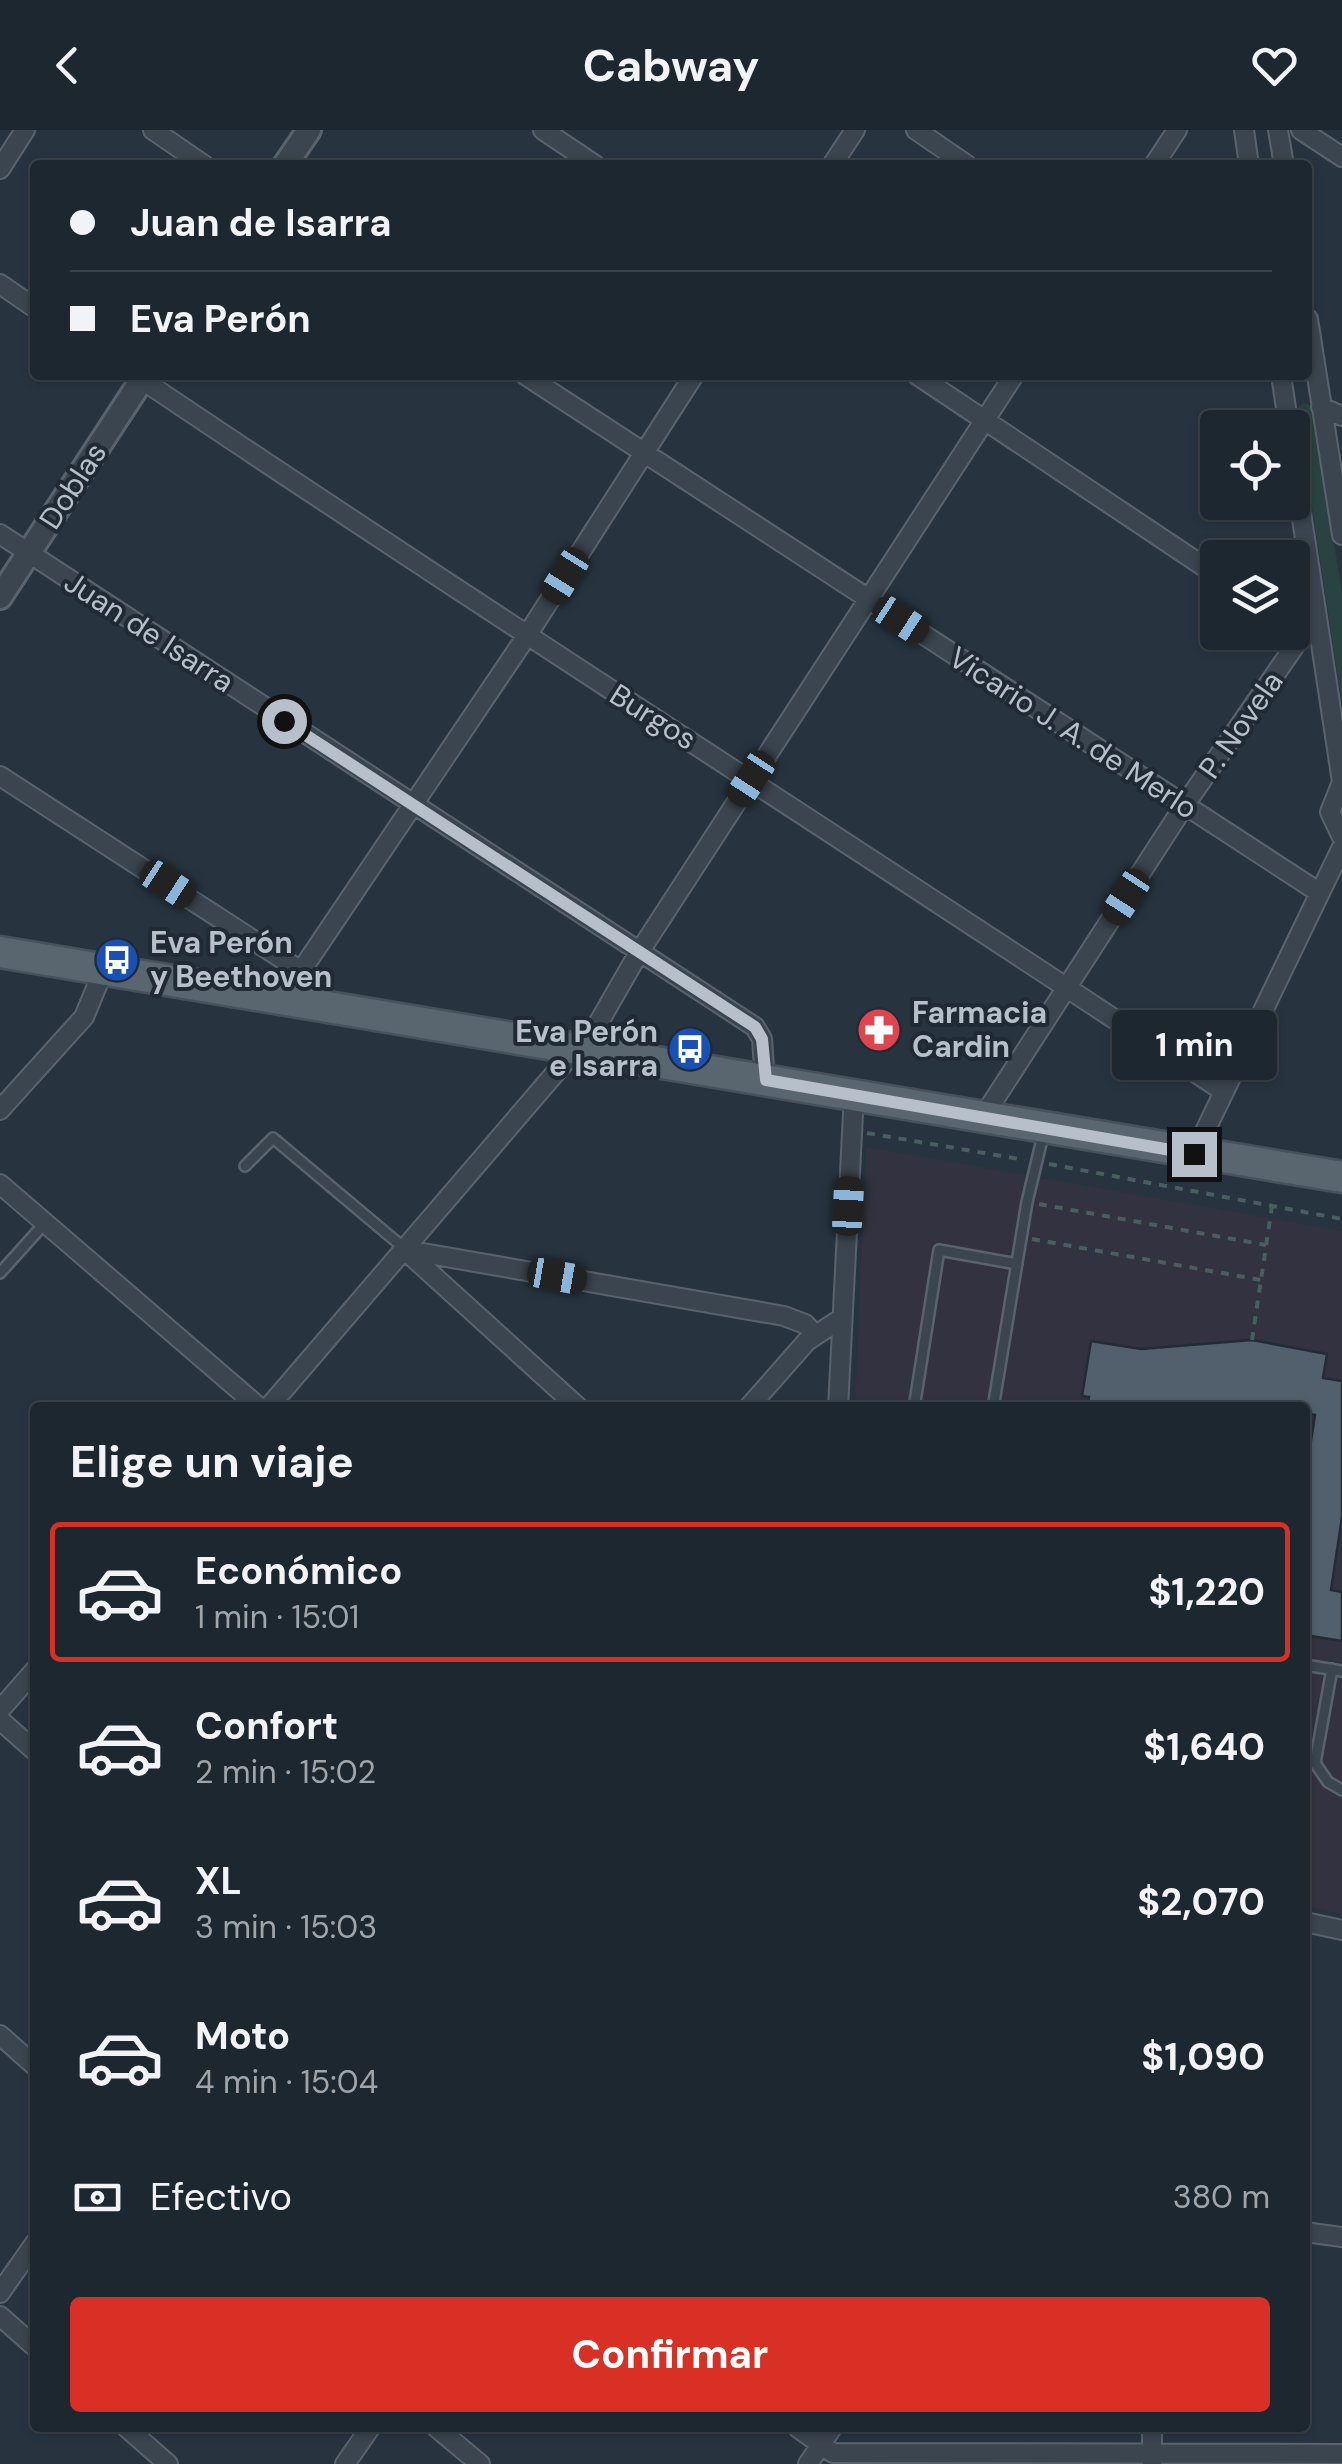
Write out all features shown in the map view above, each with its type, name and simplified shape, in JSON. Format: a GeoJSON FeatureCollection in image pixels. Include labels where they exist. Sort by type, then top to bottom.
{"type":"FeatureCollection","features":[{"type":"Feature","properties":{"kind":"main road"},"geometry":{"type":"LineString","coordinates":[[0,952],[1342,1177]]}},
{"type":"Feature","properties":{"kind":"street"},"geometry":{"type":"LineString","coordinates":[[0,169],[26,130]]}},
{"type":"Feature","properties":{"kind":"street"},"geometry":{"type":"LineString","coordinates":[[154,130],[197,160]]}},
{"type":"Feature","properties":{"kind":"street"},"geometry":{"type":"LineString","coordinates":[[288,160],[309,130]]}},
{"type":"Feature","properties":{"kind":"street"},"geometry":{"type":"LineString","coordinates":[[543,130],[588,160]]}},
{"type":"Feature","properties":{"kind":"street"},"geometry":{"type":"LineString","coordinates":[[835,160],[855,130]]}},
{"type":"Feature","properties":{"kind":"street"},"geometry":{"type":"LineString","coordinates":[[916,130],[961,160]]}},
{"type":"Feature","properties":{"kind":"street"},"geometry":{"type":"LineString","coordinates":[[1157,160],[1177,130]]}},
{"type":"Feature","properties":{"kind":"street"},"geometry":{"type":"LineString","coordinates":[[1244,130],[1248,160]]}},
{"type":"Feature","properties":{"kind":"street"},"geometry":{"type":"LineString","coordinates":[[1278,130],[1283,160]]}},
{"type":"Feature","properties":{"kind":"street"},"geometry":{"type":"LineString","coordinates":[[1301,130],[1342,157]]}},
{"type":"Feature","properties":{"kind":"street"},"geometry":{"type":"LineString","coordinates":[[0,284],[30,305]]}},
{"type":"Feature","properties":{"kind":"street"},"geometry":{"type":"LineString","coordinates":[[1312,366],[1342,536]]}},
{"type":"Feature","properties":{"kind":"street","name":"Doblas"},"geometry":{"type":"LineString","coordinates":[[0,597],[139,380]]}},
{"type":"Feature","properties":{"kind":"street","name":"Burgos"},"geometry":{"type":"LineString","coordinates":[[145,380],[526,638],[751,779],[1223,1091]]}},
{"type":"Feature","properties":{"kind":"street","name":"Vicario J. A. de Merlo"},"geometry":{"type":"LineString","coordinates":[[532,380],[1320,894]]}},
{"type":"Feature","properties":{"kind":"street"},"geometry":{"type":"LineString","coordinates":[[292,1002],[301,972],[526,638],[691,380]]}},
{"type":"Feature","properties":{"kind":"street"},"geometry":{"type":"LineString","coordinates":[[925,380],[1200,564]]}},
{"type":"Feature","properties":{"kind":"street"},"geometry":{"type":"LineString","coordinates":[[269,1402],[578,1050],[1011,380]]}},
{"type":"Feature","properties":{"kind":"street"},"geometry":{"type":"LineString","coordinates":[[1282,380],[1286,410]]}},
{"type":"Feature","properties":{"kind":"street"},"geometry":{"type":"LineString","coordinates":[[1321,407],[1342,416]]}},
{"type":"Feature","properties":{"kind":"street","name":"Juan de Isarra"},"geometry":{"type":"LineString","coordinates":[[0,534],[755,1027],[762,1039],[766,1080]]}},
{"type":"Feature","properties":{"kind":"street","name":"P. Novela"},"geometry":{"type":"LineString","coordinates":[[983,1117],[1184,806],[1291,650]]}},
{"type":"Feature","properties":{"kind":"street"},"geometry":{"type":"LineString","coordinates":[[1310,650],[1342,782],[1330,812],[1342,838]]}},
{"type":"Feature","properties":{"kind":"street"},"geometry":{"type":"LineString","coordinates":[[0,776],[301,972]]}},
{"type":"Feature","properties":{"kind":"street"},"geometry":{"type":"LineString","coordinates":[[1194,1154],[1342,847]]}},
{"type":"Feature","properties":{"kind":"street"},"geometry":{"type":"LineString","coordinates":[[0,1110],[84,1017],[104,968]]}},
{"type":"Feature","properties":{"kind":"street"},"geometry":{"type":"LineString","coordinates":[[838,1402],[854,1094]]}},
{"type":"Feature","properties":{"kind":"street"},"geometry":{"type":"LineString","coordinates":[[0,1184],[257,1402]]}},
{"type":"Feature","properties":{"kind":"street"},"geometry":{"type":"LineString","coordinates":[[406,1250],[784,1316],[805,1324],[815,1335]]}},
{"type":"Feature","properties":{"kind":"street"},"geometry":{"type":"LineString","coordinates":[[406,1250],[572,1402]]}},
{"type":"Feature","properties":{"kind":"street"},"geometry":{"type":"LineString","coordinates":[[754,1402],[815,1335],[842,1318]]}},
{"type":"Feature","properties":{"kind":"street"},"geometry":{"type":"LineString","coordinates":[[0,1710],[30,1676]]}},
{"type":"Feature","properties":{"kind":"street"},"geometry":{"type":"LineString","coordinates":[[0,1720],[30,1747]]}},
{"type":"Feature","properties":{"kind":"street"},"geometry":{"type":"LineString","coordinates":[[1310,1923],[1342,1930]]}},
{"type":"Feature","properties":{"kind":"street"},"geometry":{"type":"LineString","coordinates":[[0,2035],[30,2062]]}},
{"type":"Feature","properties":{"kind":"street"},"geometry":{"type":"LineString","coordinates":[[1310,2233],[1342,2236]]}},
{"type":"Feature","properties":{"kind":"street"},"geometry":{"type":"LineString","coordinates":[[0,2294],[30,2249]]}},
{"type":"Feature","properties":{"kind":"street"},"geometry":{"type":"LineString","coordinates":[[0,2316],[30,2343]]}},
{"type":"Feature","properties":{"kind":"street"},"geometry":{"type":"LineString","coordinates":[[132,2432],[168,2464]]}},
{"type":"Feature","properties":{"kind":"street"},"geometry":{"type":"LineString","coordinates":[[345,2464],[367,2432]]}},
{"type":"Feature","properties":{"kind":"street"},"geometry":{"type":"LineString","coordinates":[[442,2432],[480,2464]]}},
{"type":"Feature","properties":{"kind":"street"},"geometry":{"type":"LineString","coordinates":[[803,2432],[833,2453],[1152,2459],[1342,2454]]}},
{"type":"Feature","properties":{"kind":"street"},"geometry":{"type":"LineString","coordinates":[[808,2464],[829,2432]]}},
{"type":"Feature","properties":{"kind":"street"},"geometry":{"type":"LineString","coordinates":[[1152,2432],[1152,2459]]}},
{"type":"Feature","properties":{"kind":"lane"},"geometry":{"type":"LineString","coordinates":[[994,1402],[1027,1202],[1045,1128]]}},
{"type":"Feature","properties":{"kind":"lane"},"geometry":{"type":"LineString","coordinates":[[245,1166],[272,1138],[406,1250]]}},
{"type":"Feature","properties":{"kind":"lane"},"geometry":{"type":"LineString","coordinates":[[0,1273],[45,1223]]}},
{"type":"Feature","properties":{"kind":"lane"},"geometry":{"type":"LineString","coordinates":[[915,1402],[938,1250],[1017,1264]]}},
{"type":"Feature","properties":{"kind":"lane"},"geometry":{"type":"LineString","coordinates":[[1310,1666],[1337,1670],[1310,1762],[1328,1782],[1342,1790]]}},
{"type":"Feature","properties":{"kind":"path"},"geometry":{"type":"LineString","coordinates":[[852,1131],[1342,1219]]}},
{"type":"Feature","properties":{"kind":"path"},"geometry":{"type":"LineString","coordinates":[[1027,1202],[1266,1245]]}},
{"type":"Feature","properties":{"kind":"path"},"geometry":{"type":"LineString","coordinates":[[1252,1340],[1272,1206]]}},
{"type":"Feature","properties":{"kind":"path"},"geometry":{"type":"LineString","coordinates":[[1022,1237],[1261,1280]]}},
{"type":"Feature","properties":{"kind":"shaded area"},"geometry":{"type":"Polygon","coordinates":[[[866,1147],[1342,1231],[1342,1914],[1310,1907],[1310,1402],[855,1402],[866,1147]]]}},
{"type":"Feature","properties":{"kind":"green space"},"geometry":{"type":"Polygon","coordinates":[[[1304,403],[1312,406],[1342,593],[1342,704],[1310,494],[1310,410],[1297,409],[1304,403]]]}},
{"type":"Feature","properties":{"kind":"building","name":"Farmacia Cardin"},"geometry":{"type":"Polygon","coordinates":[[[870,1011],[894,1015],[889,1050],[864,1045],[870,1011]]]}},
{"type":"Feature","properties":{"kind":"building"},"geometry":{"type":"Polygon","coordinates":[[[1252,1340],[1327,1354],[1323,1378],[1342,1381],[1342,1517],[1331,1590],[1342,1592],[1342,1641],[1310,1636],[1310,1447],[1315,1415],[1310,1414],[1310,1402],[1088,1402],[1089,1397],[1082,1396],[1091,1341],[1141,1349],[1252,1340]]]}},
{"type":"Feature","properties":{"kind":"place","name":"Eva Perón y Beethoven"},"geometry":{"type":"Point","coordinates":[117,960]}},
{"type":"Feature","properties":{"kind":"place","name":"Farmacia Cardin"},"geometry":{"type":"Point","coordinates":[879,1030]}},
{"type":"Feature","properties":{"kind":"place","name":"Eva Perón e Isarra"},"geometry":{"type":"Point","coordinates":[690,1049]}},
{"type":"Feature","properties":{"kind":"route"},"geometry":{"type":"LineString","coordinates":[[284,721],[755,1027],[762,1039],[766,1080],[1194,1154]]}}]}
